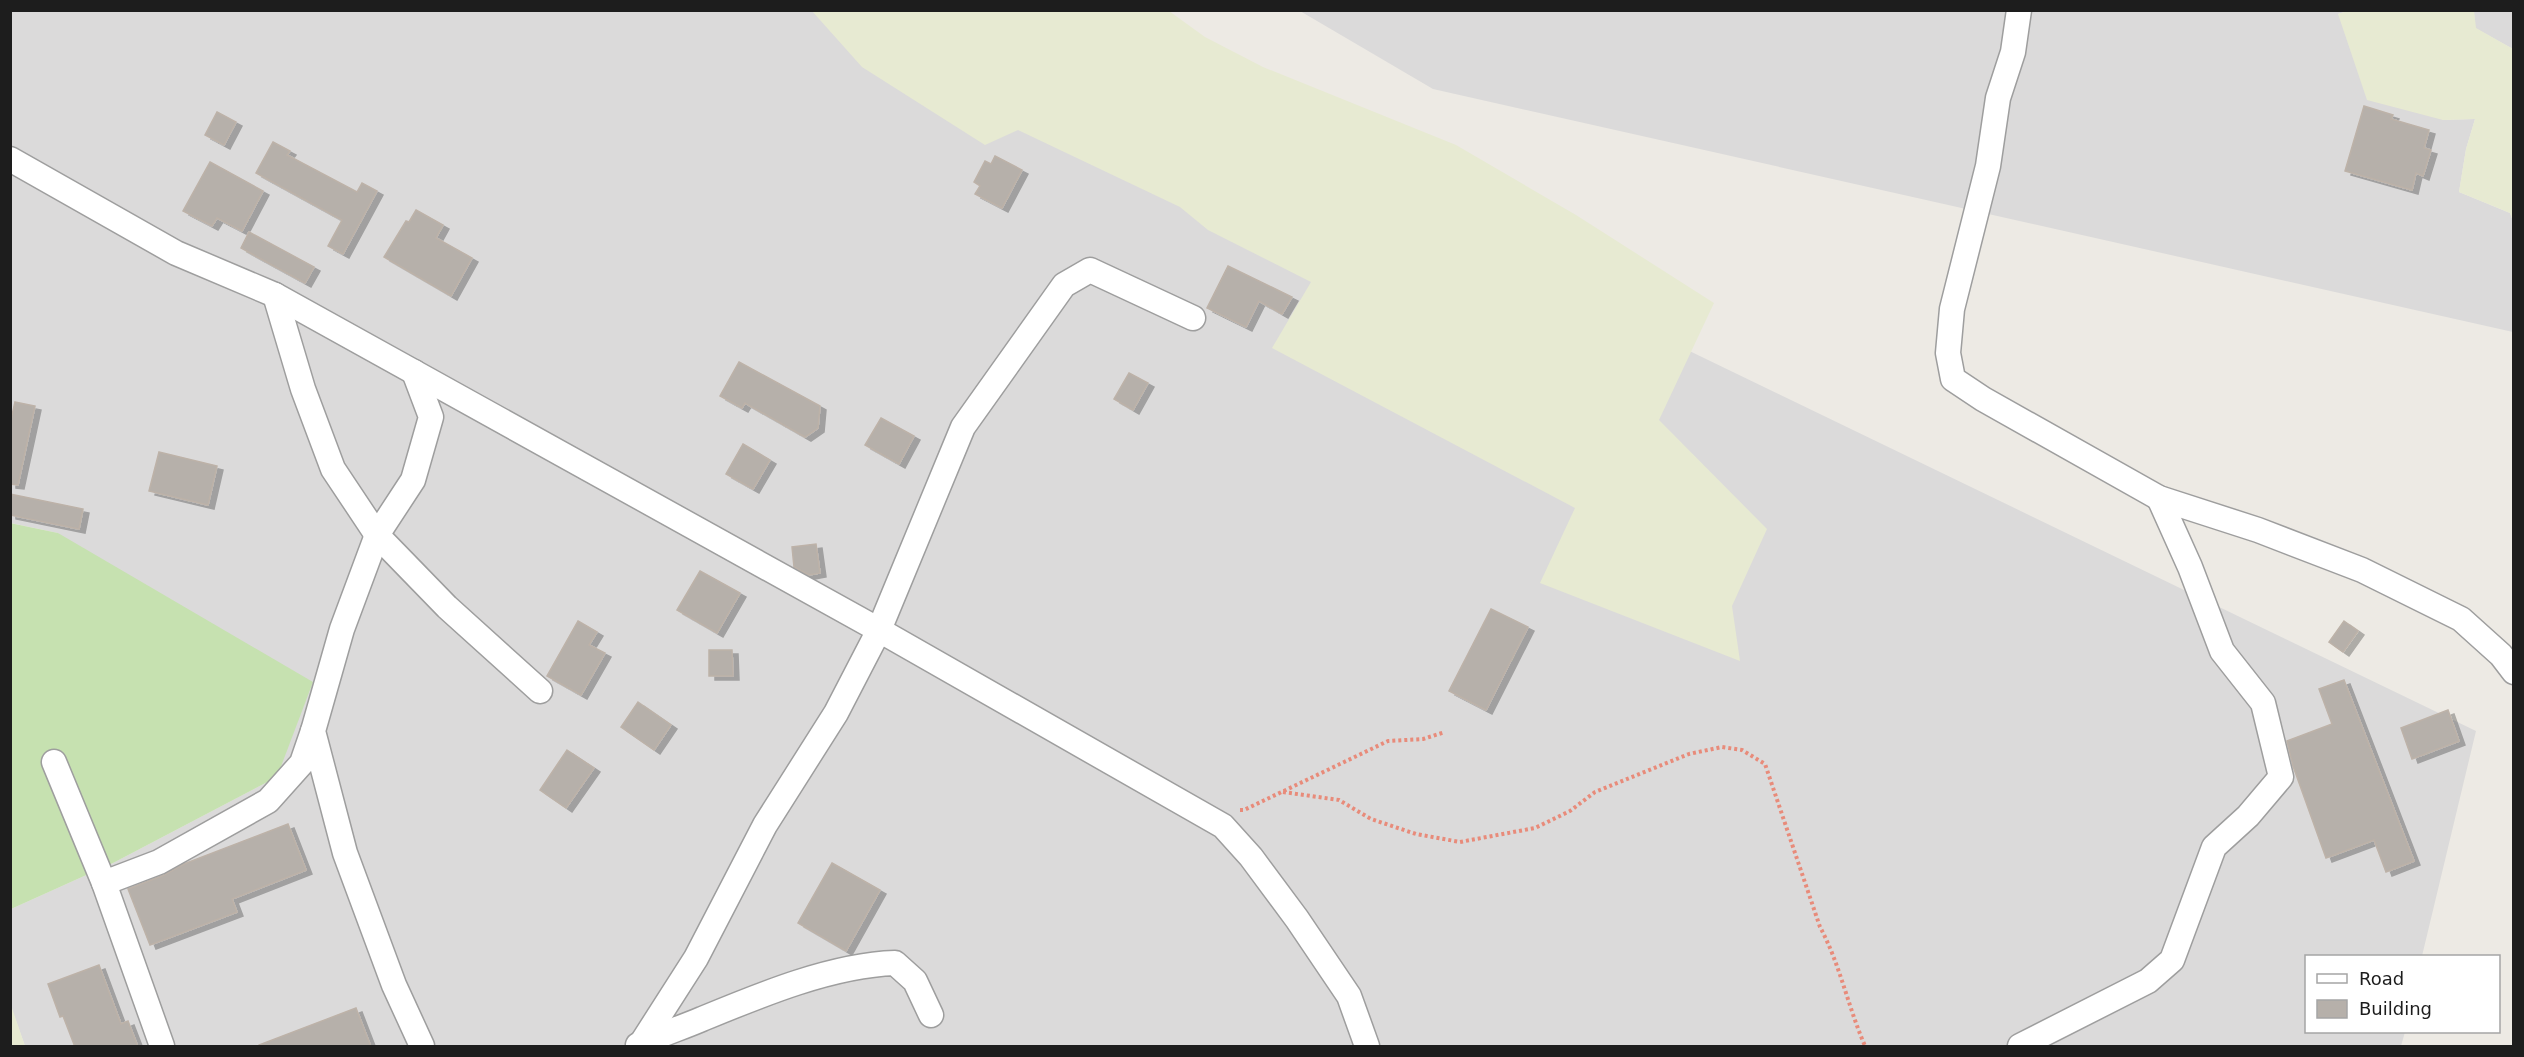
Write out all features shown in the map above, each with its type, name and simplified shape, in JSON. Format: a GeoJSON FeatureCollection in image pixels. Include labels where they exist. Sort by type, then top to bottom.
{"type":"FeatureCollection","features":[{"type":"Feature","properties":{"kind":"street"},"geometry":{"type":"LineString","coordinates":[[2019,10],[2013,52],[1998,98],[1988,166],[1952,309],[1948,353],[1953,379],[1983,399],[2159,498],[2258,530],[2362,570],[2461,619],[2501,655],[2514,672]]}},
{"type":"Feature","properties":{"kind":"street"},"geometry":{"type":"LineString","coordinates":[[10,159],[176,253],[275,295],[879,630],[1223,825],[1251,857],[1297,919],[1349,996],[1367,1047]]}},
{"type":"Feature","properties":{"kind":"street"},"geometry":{"type":"LineString","coordinates":[[638,1045],[696,958],[765,825],[836,713],[879,630],[963,427],[1064,285],[1090,270],[1193,318]]}},
{"type":"Feature","properties":{"kind":"street"},"geometry":{"type":"LineString","coordinates":[[275,295],[303,389],[333,469],[377,535],[447,607],[540,691]]}},
{"type":"Feature","properties":{"kind":"street"},"geometry":{"type":"LineString","coordinates":[[104,883],[159,862],[268,801],[302,763],[342,629],[377,535],[412,480],[431,417],[414,372]]}},
{"type":"Feature","properties":{"kind":"street"},"geometry":{"type":"LineString","coordinates":[[2020,1047],[2148,981],[2172,960],[2214,847],[2248,816],[2281,777],[2263,703],[2222,651],[2190,567],[2159,498]]}},
{"type":"Feature","properties":{"kind":"street"},"geometry":{"type":"LineString","coordinates":[[313,731],[345,853],[394,985],[422,1047]]}},
{"type":"Feature","properties":{"kind":"street"},"geometry":{"type":"LineString","coordinates":[[54,762],[104,883],[162,1047]]}},
{"type":"Feature","properties":{"kind":"street"},"geometry":{"type":"LineString","coordinates":[[638,1045],[732,1007],[800,983],[870,964],[895,963],[915,981],[931,1015]]}},
{"type":"Feature","properties":{"kind":"path"},"geometry":{"type":"LineString","coordinates":[[1233,809],[1244,810],[1388,741],[1423,739],[1445,732]]}},
{"type":"Feature","properties":{"kind":"path"},"geometry":{"type":"LineString","coordinates":[[1283,792],[1339,800],[1371,819],[1416,834],[1460,842],[1535,828],[1570,811],[1595,792],[1689,754],[1722,747],[1742,750],[1765,765],[1864,1047]]}},
{"type":"Feature","properties":{"kind":"shaded area"},"geometry":{"type":"Polygon","coordinates":[[[11,11],[986,11],[2476,731],[2422,955],[2305,955],[2305,1033],[2405,1033],[2401,1046],[25,1046],[11,1007],[11,909],[113,863],[277,777],[58,533],[11,523],[11,11]]]}},
{"type":"Feature","properties":{"kind":"shaded area"},"geometry":{"type":"Polygon","coordinates":[[[1300,11],[2347,11],[2338,14],[2443,120],[2475,119],[2466,149],[2459,192],[2510,213],[2513,221],[2513,332],[1433,89],[1300,11]]]}},
{"type":"Feature","properties":{"kind":"shaded area"},"geometry":{"type":"Polygon","coordinates":[[[2474,11],[2513,11],[2513,49],[2475,28],[2474,11]]]}},
{"type":"Feature","properties":{"kind":"green space"},"geometry":{"type":"Polygon","coordinates":[[[812,11],[1169,11],[1205,37],[1263,67],[1456,145],[1576,215],[1714,303],[1659,420],[1767,529],[1732,606],[1740,661],[1540,583],[1575,508],[1272,348],[1311,282],[1208,230],[1180,207],[1018,130],[985,145],[862,67],[812,11]]]}},
{"type":"Feature","properties":{"kind":"green space"},"geometry":{"type":"Polygon","coordinates":[[[2347,11],[2474,11],[2476,28],[2513,49],[2513,221],[2510,213],[2459,192],[2466,149],[2475,119],[2443,120],[2367,100],[2338,14],[2347,11]]]}},
{"type":"Feature","properties":{"kind":"green space"},"geometry":{"type":"Polygon","coordinates":[[[10,523],[58,533],[313,682],[277,777],[113,863],[11,909],[10,523]]]}},
{"type":"Feature","properties":{"kind":"green space"},"geometry":{"type":"Polygon","coordinates":[[[10,1007],[12,1008],[25,1046],[11,1046],[10,1007]]]}},
{"type":"Feature","properties":{"kind":"building"},"geometry":{"type":"Polygon","coordinates":[[[2364,106],[2393,115],[2391,119],[2429,130],[2424,148],[2431,150],[2423,176],[2416,173],[2412,190],[2345,171],[2364,106]]]}},
{"type":"Feature","properties":{"kind":"building"},"geometry":{"type":"Polygon","coordinates":[[[217,112],[236,122],[224,145],[205,135],[217,112]]]}},
{"type":"Feature","properties":{"kind":"building"},"geometry":{"type":"Polygon","coordinates":[[[273,142],[290,151],[287,155],[357,192],[362,183],[377,191],[343,254],[328,246],[342,220],[256,173],[273,142]]]}},
{"type":"Feature","properties":{"kind":"building"},"geometry":{"type":"Polygon","coordinates":[[[995,156],[1022,170],[1002,208],[975,194],[980,186],[974,182],[985,161],[991,164],[995,156]]]}},
{"type":"Feature","properties":{"kind":"building"},"geometry":{"type":"Polygon","coordinates":[[[210,162],[263,191],[242,231],[217,218],[212,226],[183,211],[210,162]]]}},
{"type":"Feature","properties":{"kind":"building"},"geometry":{"type":"Polygon","coordinates":[[[416,210],[443,225],[436,238],[472,258],[451,296],[384,257],[406,221],[409,222],[416,210]]]}},
{"type":"Feature","properties":{"kind":"building"},"geometry":{"type":"Polygon","coordinates":[[[249,232],[314,267],[305,283],[241,248],[249,232]]]}},
{"type":"Feature","properties":{"kind":"building"},"geometry":{"type":"Polygon","coordinates":[[[1228,266],[1292,297],[1282,314],[1259,301],[1246,327],[1207,308],[1228,266]]]}},
{"type":"Feature","properties":{"kind":"building"},"geometry":{"type":"Polygon","coordinates":[[[739,362],[820,406],[818,428],[805,437],[745,403],[742,408],[720,396],[739,362]]]}},
{"type":"Feature","properties":{"kind":"building"},"geometry":{"type":"Polygon","coordinates":[[[1129,373],[1148,383],[1133,410],[1114,399],[1129,373]]]}},
{"type":"Feature","properties":{"kind":"building"},"geometry":{"type":"Polygon","coordinates":[[[15,402],[35,406],[18,485],[10,484],[10,424],[15,402]]]}},
{"type":"Feature","properties":{"kind":"building"},"geometry":{"type":"Polygon","coordinates":[[[881,418],[914,436],[899,464],[865,445],[881,418]]]}},
{"type":"Feature","properties":{"kind":"building"},"geometry":{"type":"Polygon","coordinates":[[[743,444],[770,460],[753,489],[726,474],[743,444]]]}},
{"type":"Feature","properties":{"kind":"building"},"geometry":{"type":"Polygon","coordinates":[[[159,452],[217,466],[208,505],[149,491],[159,452]]]}},
{"type":"Feature","properties":{"kind":"building"},"geometry":{"type":"Polygon","coordinates":[[[10,494],[83,509],[79,529],[10,515],[10,494]]]}},
{"type":"Feature","properties":{"kind":"building"},"geometry":{"type":"Polygon","coordinates":[[[816,544],[820,573],[809,575],[794,567],[792,547],[816,544]]]}},
{"type":"Feature","properties":{"kind":"building"},"geometry":{"type":"Polygon","coordinates":[[[700,571],[740,593],[717,633],[677,610],[700,571]]]}},
{"type":"Feature","properties":{"kind":"building"},"geometry":{"type":"Polygon","coordinates":[[[1491,609],[1528,627],[1486,710],[1449,691],[1491,609]]]}},
{"type":"Feature","properties":{"kind":"building"},"geometry":{"type":"Polygon","coordinates":[[[578,621],[597,632],[589,645],[605,653],[581,695],[547,676],[578,621]]]}},
{"type":"Feature","properties":{"kind":"building"},"geometry":{"type":"Polygon","coordinates":[[[2344,621],[2358,631],[2343,652],[2329,642],[2344,621]]]}},
{"type":"Feature","properties":{"kind":"building"},"geometry":{"type":"Polygon","coordinates":[[[709,650],[732,650],[733,676],[709,676],[709,650]]]}},
{"type":"Feature","properties":{"kind":"building"},"geometry":{"type":"Polygon","coordinates":[[[2344,680],[2414,861],[2386,872],[2374,840],[2326,858],[2293,766],[2287,741],[2332,724],[2319,689],[2344,680]]]}},
{"type":"Feature","properties":{"kind":"building"},"geometry":{"type":"Polygon","coordinates":[[[638,702],[671,725],[654,750],[621,727],[638,702]]]}},
{"type":"Feature","properties":{"kind":"building"},"geometry":{"type":"Polygon","coordinates":[[[2448,710],[2459,741],[2412,759],[2401,728],[2448,710]]]}},
{"type":"Feature","properties":{"kind":"building"},"geometry":{"type":"Polygon","coordinates":[[[567,750],[594,768],[566,808],[540,790],[567,750]]]}},
{"type":"Feature","properties":{"kind":"building"},"geometry":{"type":"Polygon","coordinates":[[[288,824],[306,870],[232,899],[237,912],[150,945],[128,889],[164,875],[184,864],[288,824]]]}},
{"type":"Feature","properties":{"kind":"building"},"geometry":{"type":"Polygon","coordinates":[[[832,863],[880,890],[846,951],[798,923],[832,863]]]}},
{"type":"Feature","properties":{"kind":"building"},"geometry":{"type":"Polygon","coordinates":[[[99,965],[121,1024],[128,1021],[138,1047],[75,1047],[63,1016],[60,1017],[48,984],[99,965]]]}},
{"type":"Feature","properties":{"kind":"building"},"geometry":{"type":"Polygon","coordinates":[[[356,1008],[371,1047],[259,1047],[259,1045],[356,1008]]]}}]}
